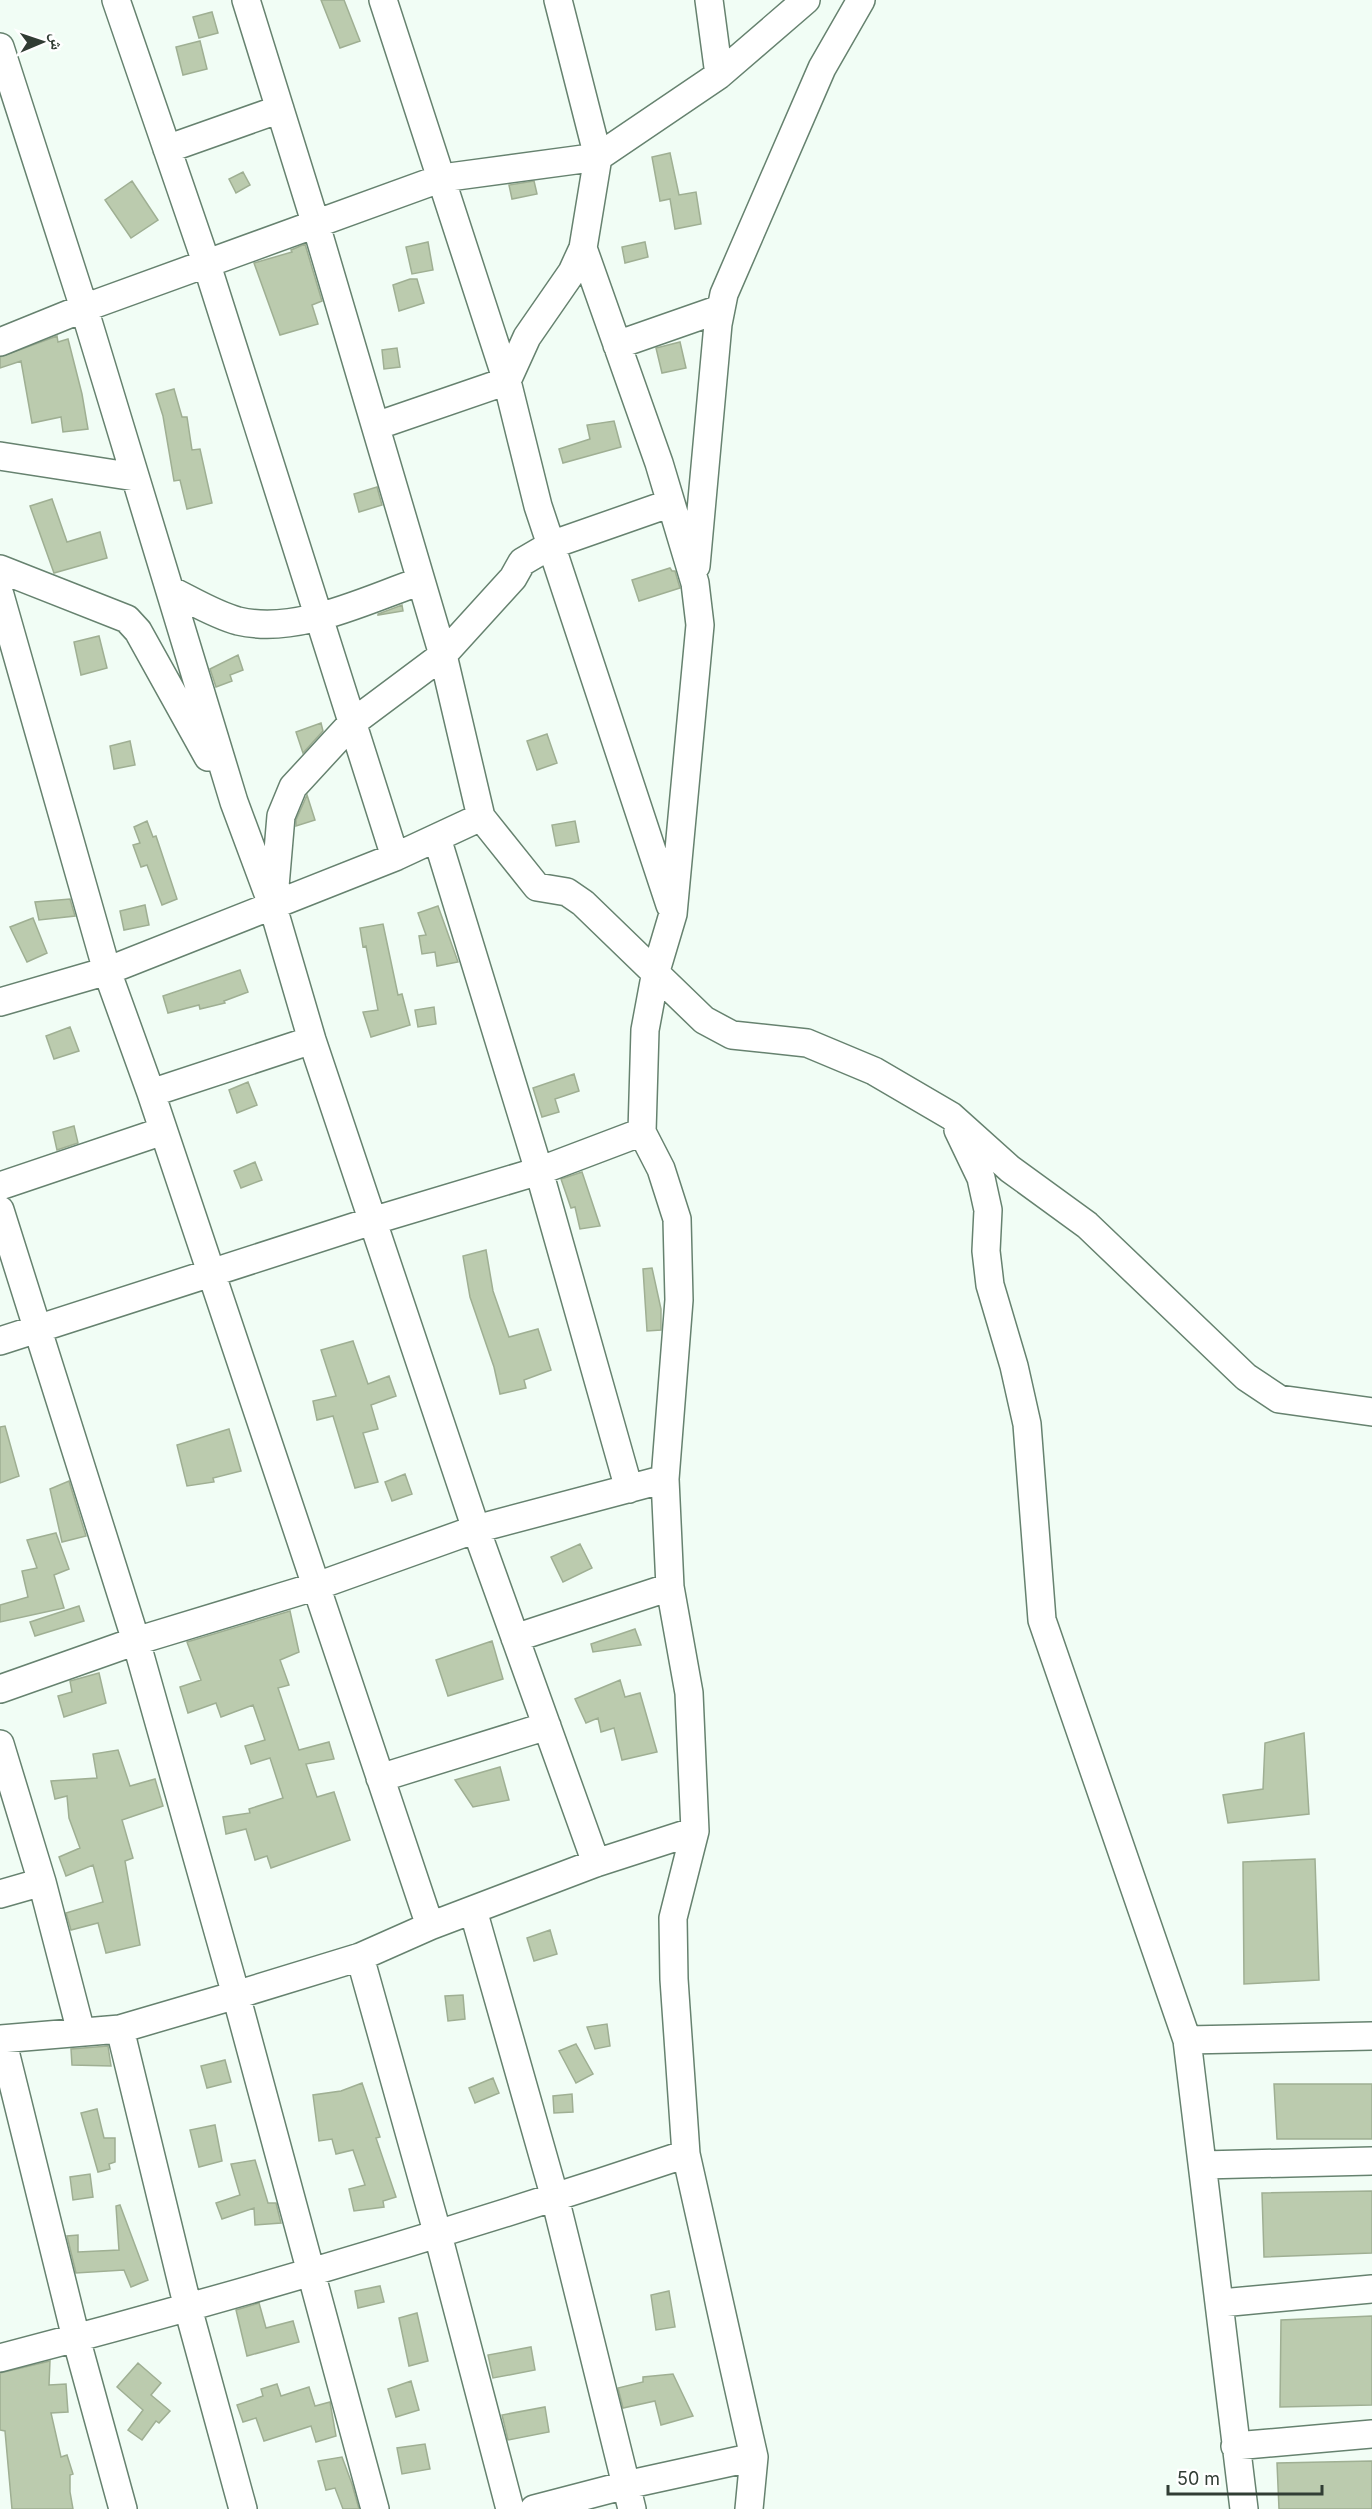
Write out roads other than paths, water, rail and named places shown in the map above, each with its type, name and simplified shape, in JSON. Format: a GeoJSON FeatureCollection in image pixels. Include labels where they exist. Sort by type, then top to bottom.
{"type":"FeatureCollection","features":[{"type":"Feature","properties":{"kind":"street"},"geometry":{"type":"LineString","coordinates":[[116,0],[207,265],[395,857]]}},
{"type":"Feature","properties":{"kind":"street"},"geometry":{"type":"LineString","coordinates":[[246,0],[316,225],[444,655],[481,817],[537,887],[567,892],[583,903],[656,971],[704,1020],[732,1035],[807,1043],[874,1071],[951,1116],[1010,1169],[1087,1225],[1246,1377],[1279,1399],[1372,1412]]}},
{"type":"Feature","properties":{"kind":"street"},"geometry":{"type":"LineString","coordinates":[[383,0],[507,381],[538,506],[673,914]]}},
{"type":"Feature","properties":{"kind":"street"},"geometry":{"type":"LineString","coordinates":[[376,426],[507,381],[526,337],[572,272],[583,248],[598,157],[558,0]]}},
{"type":"Feature","properties":{"kind":"street"},"geometry":{"type":"LineString","coordinates":[[709,0],[719,75]]}},
{"type":"Feature","properties":{"kind":"street"},"geometry":{"type":"LineString","coordinates":[[0,342],[84,308],[442,178],[598,157],[719,75],[806,0]]}},
{"type":"Feature","properties":{"kind":"street"},"geometry":{"type":"LineString","coordinates":[[695,583],[720,309],[724,294],[822,68],[861,0]]}},
{"type":"Feature","properties":{"kind":"street"},"geometry":{"type":"LineString","coordinates":[[0,47],[84,308],[234,802],[273,906],[312,1040],[476,1529],[596,1863]]}},
{"type":"Feature","properties":{"kind":"street"},"geometry":{"type":"LineString","coordinates":[[167,149],[280,109]]}},
{"type":"Feature","properties":{"kind":"street"},"geometry":{"type":"LineString","coordinates":[[583,248],[671,503],[695,583],[700,625],[673,914],[656,971],[645,1030],[642,1132],[661,1169],[677,1219],[679,1300],[665,1479],[670,1587],[688,1693],[695,1831],[673,1918],[674,1979],[686,2154],[754,2457],[749,2509]]}},
{"type":"Feature","properties":{"kind":"street"},"geometry":{"type":"LineString","coordinates":[[617,345],[720,309]]}},
{"type":"Feature","properties":{"kind":"street"},"geometry":{"type":"LineString","coordinates":[[0,456],[135,477]]}},
{"type":"Feature","properties":{"kind":"street"},"geometry":{"type":"LineString","coordinates":[[273,906],[281,816],[293,787],[352,723],[444,655],[513,579],[522,562],[551,545],[671,503]]}},
{"type":"Feature","properties":{"kind":"street"},"geometry":{"type":"LineString","coordinates":[[0,569],[127,619],[138,631],[234,802]]}},
{"type":"Feature","properties":{"kind":"street"},"geometry":{"type":"LineString","coordinates":[[170,590],[235,620],[264,626],[318,617],[421,581]]}},
{"type":"Feature","properties":{"kind":"street"},"geometry":{"type":"LineString","coordinates":[[0,595],[107,971],[151,1093],[430,1926]]}},
{"type":"Feature","properties":{"kind":"street"},"geometry":{"type":"LineString","coordinates":[[0,1002],[107,971],[395,857],[481,817]]}},
{"type":"Feature","properties":{"kind":"street"},"geometry":{"type":"LineString","coordinates":[[437,838],[539,1171],[629,1489]]}},
{"type":"Feature","properties":{"kind":"street"},"geometry":{"type":"LineString","coordinates":[[151,1093],[312,1040]]}},
{"type":"Feature","properties":{"kind":"street"},"geometry":{"type":"LineString","coordinates":[[951,1116],[981,1178],[988,1210],[986,1251],[990,1285],[1014,1366],[1027,1424],[1042,1620],[1187,2040],[1221,2303],[1235,2446],[1244,2509]]}},
{"type":"Feature","properties":{"kind":"street"},"geometry":{"type":"LineString","coordinates":[[0,1186],[163,1131]]}},
{"type":"Feature","properties":{"kind":"street"},"geometry":{"type":"LineString","coordinates":[[0,1341],[372,1221],[539,1171],[642,1132]]}},
{"type":"Feature","properties":{"kind":"street"},"geometry":{"type":"LineString","coordinates":[[0,1210],[136,1641],[236,1995],[375,2509]]}},
{"type":"Feature","properties":{"kind":"street"},"geometry":{"type":"LineString","coordinates":[[0,1689],[136,1641],[317,1586],[476,1529],[665,1479]]}},
{"type":"Feature","properties":{"kind":"street"},"geometry":{"type":"LineString","coordinates":[[515,1638],[670,1587]]}},
{"type":"Feature","properties":{"kind":"street"},"geometry":{"type":"LineString","coordinates":[[380,1778],[547,1726]]}},
{"type":"Feature","properties":{"kind":"street"},"geometry":{"type":"LineString","coordinates":[[0,1744],[42,1882],[81,2032]]}},
{"type":"Feature","properties":{"kind":"street"},"geometry":{"type":"LineString","coordinates":[[123,2509],[76,2338],[1,2039],[120,2029],[236,1995],[360,1957],[430,1926],[596,1863],[695,1831]]}},
{"type":"Feature","properties":{"kind":"street"},"geometry":{"type":"LineString","coordinates":[[0,1894],[42,1882]]}},
{"type":"Feature","properties":{"kind":"street"},"geometry":{"type":"LineString","coordinates":[[473,1910],[555,2198],[629,2497]]}},
{"type":"Feature","properties":{"kind":"street"},"geometry":{"type":"LineString","coordinates":[[360,1957],[438,2235],[510,2509]]}},
{"type":"Feature","properties":{"kind":"street"},"geometry":{"type":"LineString","coordinates":[[120,2029],[188,2308],[243,2509]]}},
{"type":"Feature","properties":{"kind":"street"},"geometry":{"type":"LineString","coordinates":[[1187,2040],[1372,2036]]}},
{"type":"Feature","properties":{"kind":"street"},"geometry":{"type":"LineString","coordinates":[[0,2358],[312,2273],[555,2198],[686,2154]]}},
{"type":"Feature","properties":{"kind":"street"},"geometry":{"type":"LineString","coordinates":[[1203,2165],[1372,2161]]}},
{"type":"Feature","properties":{"kind":"street"},"geometry":{"type":"LineString","coordinates":[[1221,2303],[1372,2289]]}},
{"type":"Feature","properties":{"kind":"street"},"geometry":{"type":"LineString","coordinates":[[1235,2446],[1372,2434]]}},
{"type":"Feature","properties":{"kind":"street"},"geometry":{"type":"LineString","coordinates":[[534,2509],[629,2497],[754,2457]]}}]}
